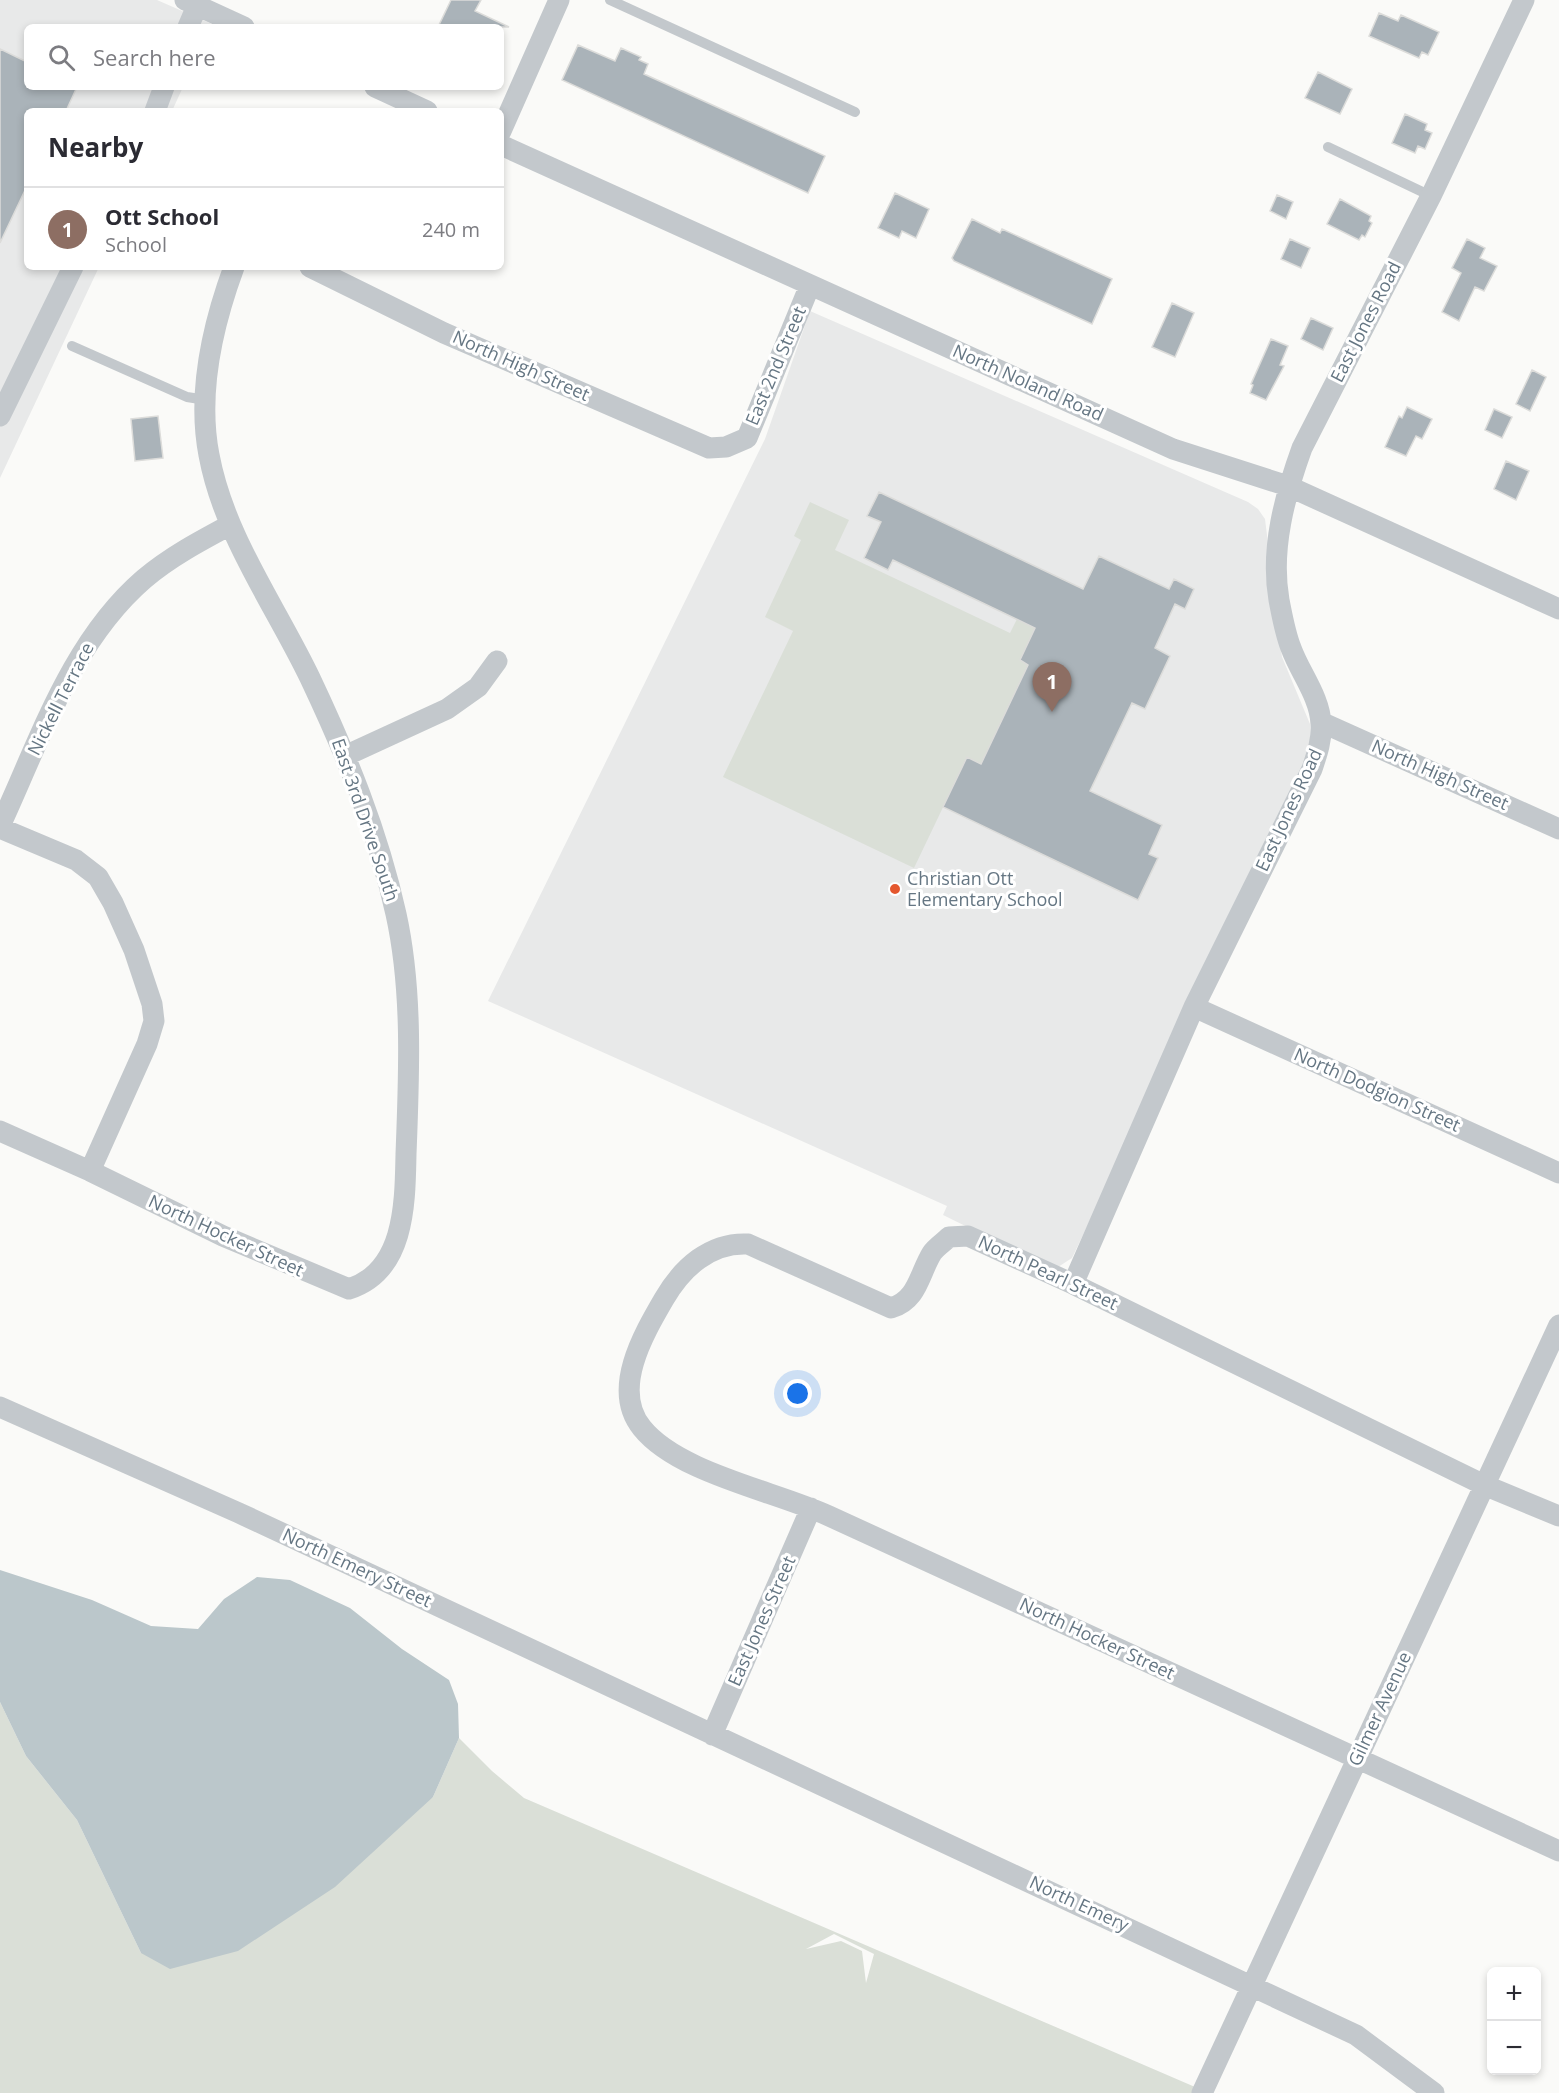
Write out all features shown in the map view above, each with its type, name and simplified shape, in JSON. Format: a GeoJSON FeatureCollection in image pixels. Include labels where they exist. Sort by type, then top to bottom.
{"type":"FeatureCollection","features":[{"type":"Feature","properties":{"kind":"street"},"geometry":{"type":"LineString","coordinates":[[504,124],[559,0]]}},
{"type":"Feature","properties":{"kind":"street","name":"East Jones Road"},"geometry":{"type":"LineString","coordinates":[[1073,1284],[1194,1007],[1312,769],[1321,741],[1321,722],[1316,701],[1290,647],[1278,598],[1277,547],[1288,486],[1302,448],[1431,196],[1524,0]]}},
{"type":"Feature","properties":{"kind":"street"},"geometry":{"type":"LineString","coordinates":[[189,24],[191,3],[237,24]]}},
{"type":"Feature","properties":{"kind":"street"},"geometry":{"type":"LineString","coordinates":[[156,108],[164,90]]}},
{"type":"Feature","properties":{"kind":"street"},"geometry":{"type":"LineString","coordinates":[[382,90],[420,108]]}},
{"type":"Feature","properties":{"kind":"street","name":"North Noland Road"},"geometry":{"type":"LineString","coordinates":[[504,146],[1173,449],[1288,486],[1559,609]]}},
{"type":"Feature","properties":{"kind":"street"},"geometry":{"type":"LineString","coordinates":[[0,416],[72,270]]}},
{"type":"Feature","properties":{"kind":"street","name":"East 3rd Drive South"},"geometry":{"type":"LineString","coordinates":[[233,270],[220,305],[206,400],[208,454],[230,525],[307,671],[347,755],[397,916],[410,1062],[404,1208],[394,1244],[383,1268],[365,1284]]}},
{"type":"Feature","properties":{"kind":"street","name":"North High Street"},"geometry":{"type":"LineString","coordinates":[[316,270],[444,333],[709,448],[726,447],[737,442]]}},
{"type":"Feature","properties":{"kind":"street","name":"East 2nd Street"},"geometry":{"type":"LineString","coordinates":[[737,442],[747,438],[810,285]]}},
{"type":"Feature","properties":{"kind":"street","name":"Nickell Terrace"},"geometry":{"type":"LineString","coordinates":[[0,827],[80,653],[113,609],[145,578],[181,552],[230,525]]}},
{"type":"Feature","properties":{"kind":"street"},"geometry":{"type":"LineString","coordinates":[[347,755],[447,709],[478,687],[497,661]]}},
{"type":"Feature","properties":{"kind":"street","name":"North High Street"},"geometry":{"type":"LineString","coordinates":[[1321,722],[1559,829]]}},
{"type":"Feature","properties":{"kind":"street"},"geometry":{"type":"LineString","coordinates":[[0,827],[76,860],[98,877],[113,903],[134,950],[152,1004],[154,1022],[147,1044],[90,1171]]}},
{"type":"Feature","properties":{"kind":"street","name":"North Dodgion Street"},"geometry":{"type":"LineString","coordinates":[[1194,1007],[1559,1173]]}},
{"type":"Feature","properties":{"kind":"street","name":"North Hocker Street"},"geometry":{"type":"LineString","coordinates":[[0,1131],[332,1284],[349,1289],[365,1284]]}},
{"type":"Feature","properties":{"kind":"street","name":"North Pearl Street"},"geometry":{"type":"LineString","coordinates":[[639,1425],[628,1398],[635,1358],[652,1319],[674,1282],[705,1252],[723,1245],[748,1244],[891,1308],[904,1304],[909,1298],[933,1252],[949,1237],[968,1236],[1073,1284],[1484,1485],[1559,1516]]}},
{"type":"Feature","properties":{"kind":"street","name":"Gilmer Avenue"},"geometry":{"type":"LineString","coordinates":[[1202,2093],[1559,1325]]}},
{"type":"Feature","properties":{"kind":"street","name":"North Emery Street"},"geometry":{"type":"LineString","coordinates":[[0,1407],[239,1513],[712,1734]]}},
{"type":"Feature","properties":{"kind":"street","name":"North Hocker Street"},"geometry":{"type":"LineString","coordinates":[[639,1425],[655,1443],[677,1456],[811,1508],[1559,1851]]}},
{"type":"Feature","properties":{"kind":"street","name":"East Jones Street"},"geometry":{"type":"LineString","coordinates":[[712,1734],[811,1508]]}},
{"type":"Feature","properties":{"kind":"street","name":"North Emery"},"geometry":{"type":"LineString","coordinates":[[712,1734],[1356,2035],[1434,2093]]}},
{"type":"Feature","properties":{"kind":"lane"},"geometry":{"type":"LineString","coordinates":[[610,0],[855,112]]}},
{"type":"Feature","properties":{"kind":"lane"},"geometry":{"type":"LineString","coordinates":[[1328,147],[1431,196]]}},
{"type":"Feature","properties":{"kind":"lane"},"geometry":{"type":"LineString","coordinates":[[72,346],[187,397],[206,400]]}},
{"type":"Feature","properties":{"kind":"shaded area"},"geometry":{"type":"Polygon","coordinates":[[[0,0],[157,0],[212,24],[24,24],[24,90],[182,90],[173,108],[24,108],[24,270],[98,270],[0,478],[0,0]]]}},
{"type":"Feature","properties":{"kind":"shaded area","name":"Christian Ott Elementary School"},"geometry":{"type":"Polygon","coordinates":[[[810,311],[1248,502],[1258,509],[1265,519],[1282,657],[1310,724],[1310,750],[1301,777],[1072,1258],[1058,1267],[1041,1263],[943,1215],[947,1206],[488,1001],[765,439],[810,311]]]}},
{"type":"Feature","properties":{"kind":"shaded area"},"geometry":{"type":"Polygon","coordinates":[[[810,502],[849,520],[835,550],[1010,633],[1017,619],[1035,628],[1020,660],[1028,665],[981,764],[967,757],[914,868],[723,777],[793,631],[765,617],[801,540],[794,536],[810,502]]]}},
{"type":"Feature","properties":{"kind":"shaded area"},"geometry":{"type":"Polygon","coordinates":[[[0,1570],[92,1600],[151,1626],[198,1629],[224,1599],[257,1577],[290,1580],[350,1608],[402,1649],[449,1680],[458,1704],[459,1738],[433,1797],[335,1887],[238,1951],[170,1969],[141,1953],[77,1820],[26,1756],[0,1702],[0,1570]]]}},
{"type":"Feature","properties":{"kind":"shaded area"},"geometry":{"type":"Polygon","coordinates":[[[0,1702],[26,1756],[77,1820],[141,1953],[433,1797],[459,1738],[492,1771],[524,1798],[1209,2093],[0,2093],[0,1702]],[[834,1934],[806,1949],[841,1941],[862,1951],[866,1983],[874,1954],[834,1934]]]}},
{"type":"Feature","properties":{"kind":"building"},"geometry":{"type":"Polygon","coordinates":[[[451,0],[481,0],[475,11],[503,24],[439,24],[451,0]]]}},
{"type":"Feature","properties":{"kind":"building"},"geometry":{"type":"Polygon","coordinates":[[[1379,13],[1398,21],[1401,15],[1439,32],[1428,55],[1422,52],[1419,58],[1369,36],[1379,13]]]}},
{"type":"Feature","properties":{"kind":"building"},"geometry":{"type":"Polygon","coordinates":[[[578,45],[615,61],[621,48],[641,57],[639,60],[648,64],[644,74],[825,156],[808,193],[562,80],[578,45]]]}},
{"type":"Feature","properties":{"kind":"building"},"geometry":{"type":"Polygon","coordinates":[[[0,49],[24,61],[24,90],[76,90],[67,108],[24,108],[24,192],[0,243],[0,49]]]}},
{"type":"Feature","properties":{"kind":"building"},"geometry":{"type":"Polygon","coordinates":[[[1318,72],[1352,89],[1340,114],[1305,98],[1318,72]]]}},
{"type":"Feature","properties":{"kind":"building"},"geometry":{"type":"Polygon","coordinates":[[[1405,114],[1427,124],[1425,130],[1432,133],[1425,149],[1418,146],[1415,153],[1392,143],[1405,114]]]}},
{"type":"Feature","properties":{"kind":"building"},"geometry":{"type":"Polygon","coordinates":[[[895,193],[929,209],[916,238],[902,231],[899,238],[878,228],[895,193]]]}},
{"type":"Feature","properties":{"kind":"building"},"geometry":{"type":"Polygon","coordinates":[[[1277,195],[1293,202],[1286,219],[1270,211],[1277,195]]]}},
{"type":"Feature","properties":{"kind":"building"},"geometry":{"type":"Polygon","coordinates":[[[1340,199],[1371,216],[1369,221],[1372,223],[1365,237],[1362,235],[1359,240],[1327,224],[1340,199]]]}},
{"type":"Feature","properties":{"kind":"building"},"geometry":{"type":"Polygon","coordinates":[[[972,219],[1000,233],[1002,229],[1112,279],[1092,324],[954,261],[952,258],[972,219]]]}},
{"type":"Feature","properties":{"kind":"building"},"geometry":{"type":"Polygon","coordinates":[[[1290,239],[1310,248],[1301,268],[1281,259],[1290,239]]]}},
{"type":"Feature","properties":{"kind":"building"},"geometry":{"type":"Polygon","coordinates":[[[1467,239],[1485,248],[1480,258],[1497,266],[1484,291],[1475,287],[1459,321],[1442,312],[1461,273],[1452,268],[1467,239]]]}},
{"type":"Feature","properties":{"kind":"building"},"geometry":{"type":"Polygon","coordinates":[[[1172,303],[1194,313],[1175,357],[1152,347],[1172,303]]]}},
{"type":"Feature","properties":{"kind":"building"},"geometry":{"type":"Polygon","coordinates":[[[1311,318],[1333,328],[1323,350],[1301,339],[1311,318]]]}},
{"type":"Feature","properties":{"kind":"building"},"geometry":{"type":"Polygon","coordinates":[[[1271,339],[1288,346],[1280,365],[1284,366],[1266,400],[1250,393],[1253,385],[1251,384],[1271,339]]]}},
{"type":"Feature","properties":{"kind":"building"},"geometry":{"type":"Polygon","coordinates":[[[1532,370],[1546,377],[1530,411],[1516,404],[1532,370]]]}},
{"type":"Feature","properties":{"kind":"building"},"geometry":{"type":"Polygon","coordinates":[[[1407,407],[1432,419],[1422,439],[1416,436],[1406,456],[1385,447],[1399,416],[1402,418],[1407,407]]]}},
{"type":"Feature","properties":{"kind":"building"},"geometry":{"type":"Polygon","coordinates":[[[1494,409],[1512,417],[1502,438],[1485,430],[1494,409]]]}},
{"type":"Feature","properties":{"kind":"building"},"geometry":{"type":"Polygon","coordinates":[[[158,416],[163,458],[135,461],[131,419],[158,416]]]}},
{"type":"Feature","properties":{"kind":"building"},"geometry":{"type":"Polygon","coordinates":[[[1506,461],[1529,471],[1516,500],[1494,489],[1506,461]]]}},
{"type":"Feature","properties":{"kind":"building","name":"Christian Ott Elementary School"},"geometry":{"type":"Polygon","coordinates":[[[879,492],[1083,589],[1099,556],[1169,589],[1174,579],[1194,589],[1185,609],[1175,604],[1155,648],[1170,656],[1145,709],[1132,703],[1090,791],[1162,825],[1149,854],[1158,858],[1138,900],[943,807],[967,757],[981,764],[1028,665],[1020,660],[1035,628],[893,560],[888,570],[864,558],[881,522],[867,516],[879,492]]]}},
{"type":"Feature","properties":{"kind":"place","name":"Ott School"},"geometry":{"type":"Point","coordinates":[1052,712]}},
{"type":"Feature","properties":{"kind":"place","name":"Christian Ott Elementary School"},"geometry":{"type":"Point","coordinates":[895,889]}}]}
